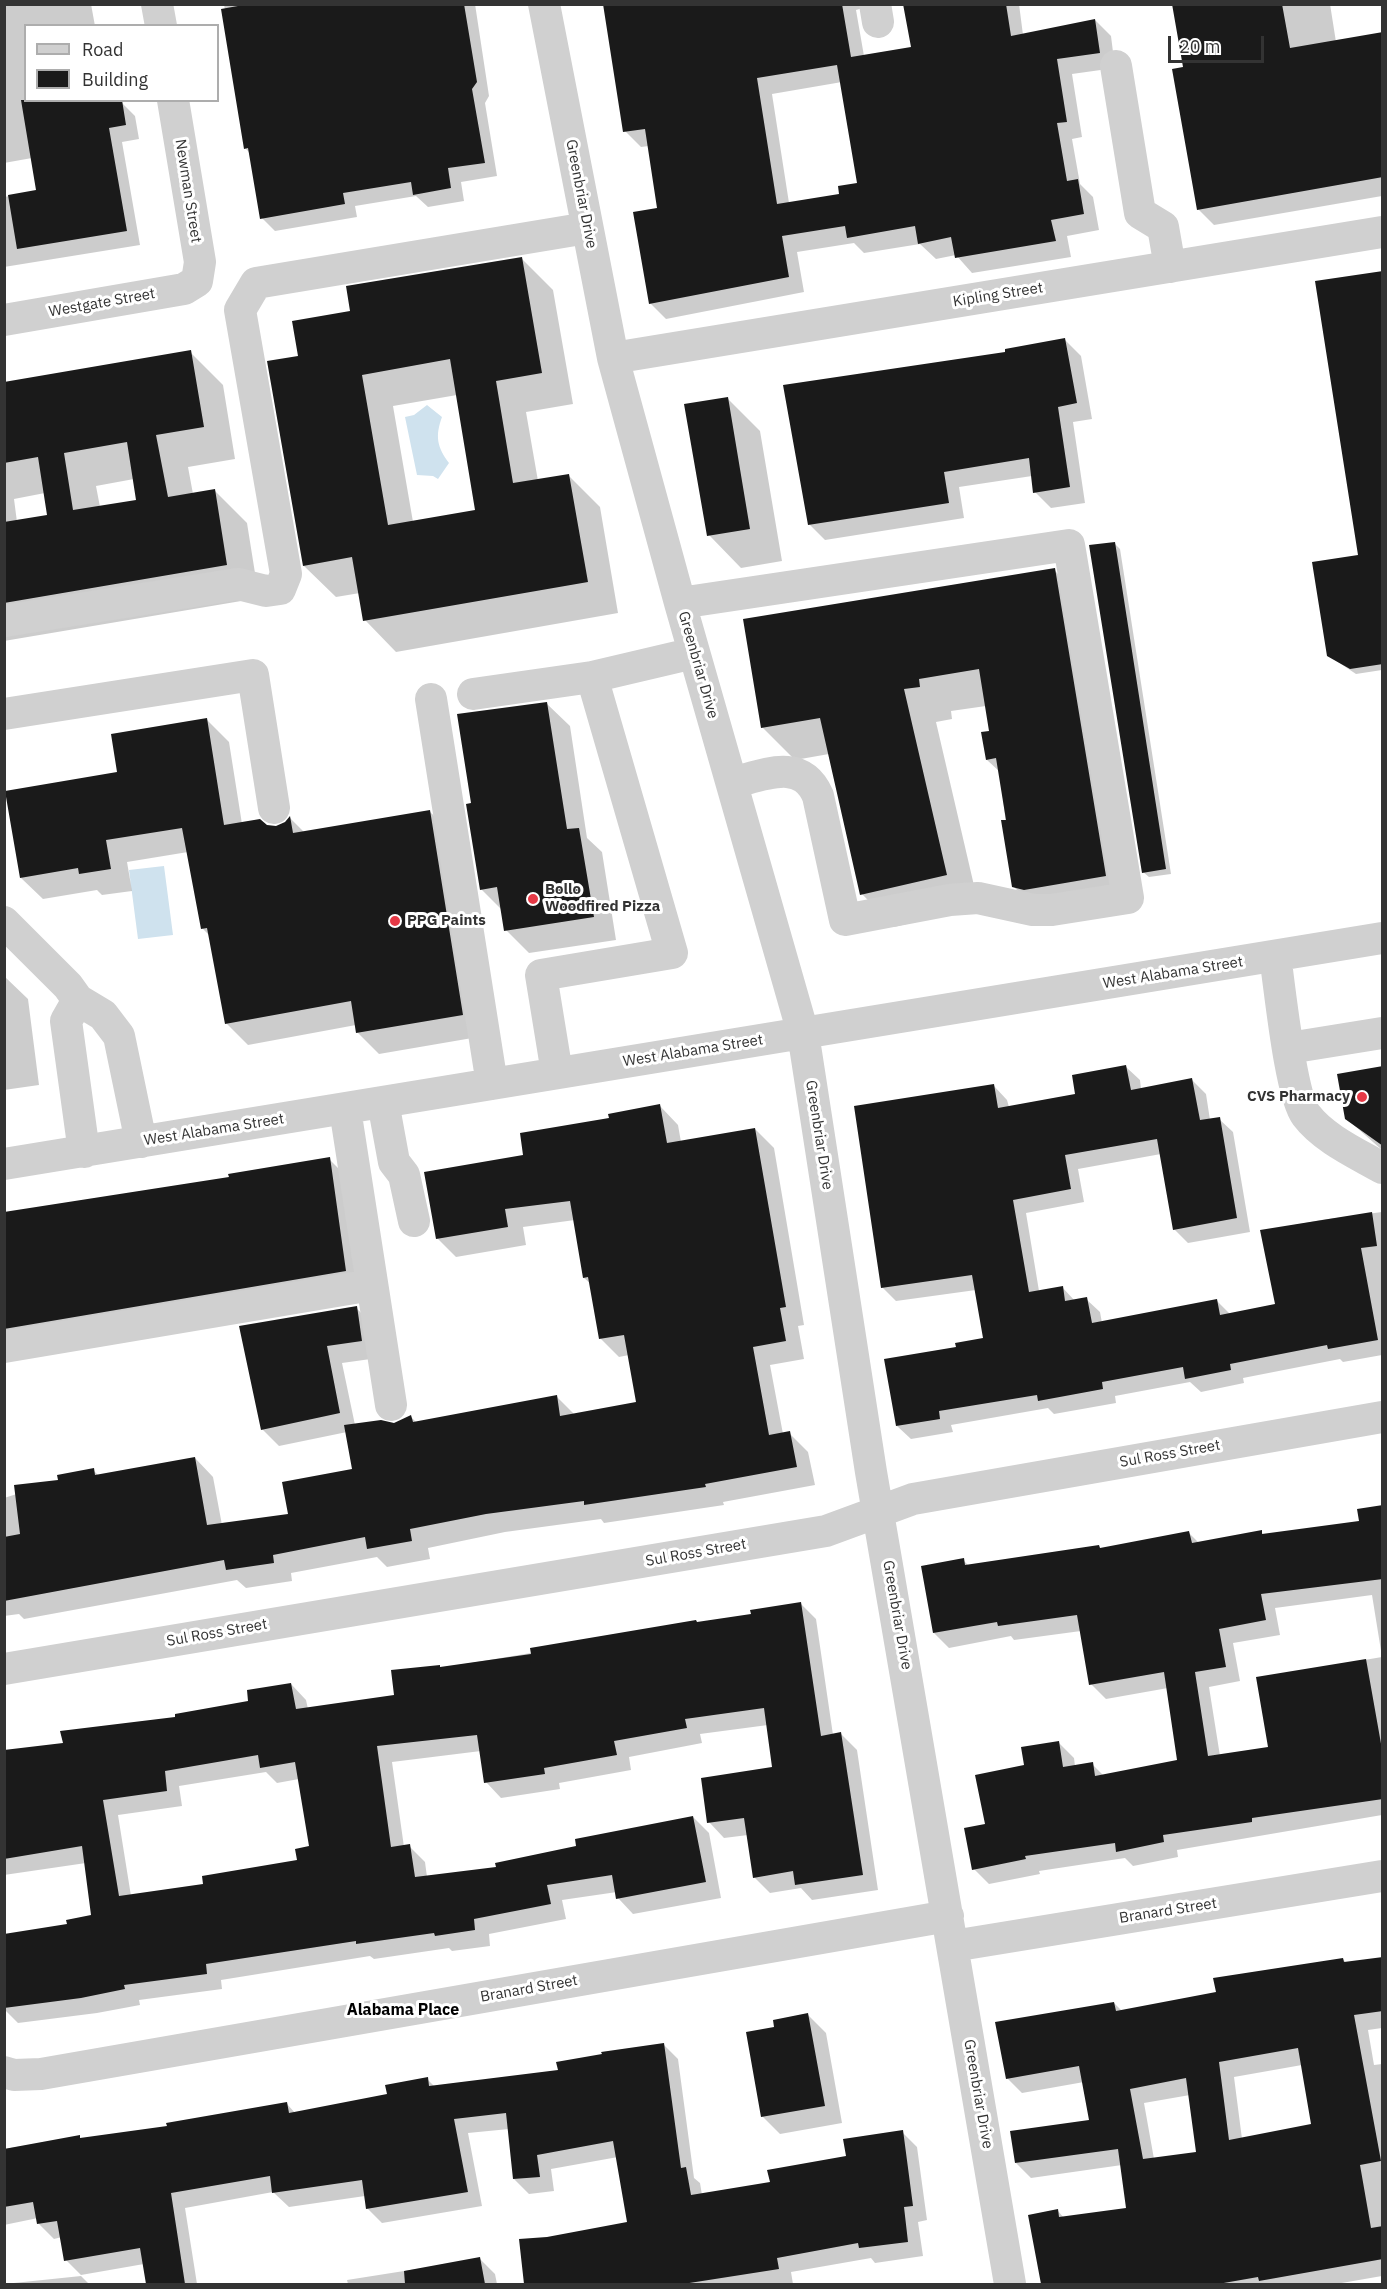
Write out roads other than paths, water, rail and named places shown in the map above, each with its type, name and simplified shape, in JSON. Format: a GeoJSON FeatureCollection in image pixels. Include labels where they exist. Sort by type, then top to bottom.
{"type":"FeatureCollection","features":[{"type":"Feature","properties":{"kind":"street"},"geometry":{"type":"LineString","coordinates":[[157,4],[160,24]]}},
{"type":"Feature","properties":{"kind":"street","name":"Greenbriar Drive"},"geometry":{"type":"LineString","coordinates":[[544,4],[614,358],[694,653],[804,1033],[871,1472],[880,1513],[1010,2284]]}},
{"type":"Feature","properties":{"kind":"street"},"geometry":{"type":"LineString","coordinates":[[1116,66],[1140,213],[1163,227],[1170,267]]}},
{"type":"Feature","properties":{"kind":"street","name":"Newman Street"},"geometry":{"type":"LineString","coordinates":[[173,102],[200,262],[197,281]]}},
{"type":"Feature","properties":{"kind":"street"},"geometry":{"type":"LineString","coordinates":[[4,621],[238,584],[266,591],[280,589],[286,574],[240,310],[256,283],[587,228]]}},
{"type":"Feature","properties":{"kind":"street","name":"Kipling Street"},"geometry":{"type":"LineString","coordinates":[[614,358],[1383,232]]}},
{"type":"Feature","properties":{"kind":"street","name":"Westgate Street"},"geometry":{"type":"LineString","coordinates":[[4,320],[184,290],[197,281]]}},
{"type":"Feature","properties":{"kind":"street"},"geometry":{"type":"LineString","coordinates":[[680,603],[1069,545],[1128,898],[1052,910],[1033,910],[978,898],[950,900],[845,920],[818,796],[812,782],[801,774],[778,772],[732,783]]}},
{"type":"Feature","properties":{"kind":"street"},"geometry":{"type":"LineString","coordinates":[[474,694],[592,677],[694,653]]}},
{"type":"Feature","properties":{"kind":"street"},"geometry":{"type":"LineString","coordinates":[[4,714],[253,675],[274,808]]}},
{"type":"Feature","properties":{"kind":"street"},"geometry":{"type":"LineString","coordinates":[[557,1073],[540,975],[672,953],[592,677]]}},
{"type":"Feature","properties":{"kind":"street"},"geometry":{"type":"LineString","coordinates":[[431,699],[492,1084]]}},
{"type":"Feature","properties":{"kind":"street"},"geometry":{"type":"LineString","coordinates":[[4,922],[68,986],[78,1000],[103,1015],[119,1036],[141,1142]]}},
{"type":"Feature","properties":{"kind":"street","name":"West Alabama Street"},"geometry":{"type":"LineString","coordinates":[[4,1164],[1383,938]]}},
{"type":"Feature","properties":{"kind":"street"},"geometry":{"type":"LineString","coordinates":[[1275,956],[1296,1090],[1305,1114],[1324,1132],[1383,1168]]}},
{"type":"Feature","properties":{"kind":"street"},"geometry":{"type":"LineString","coordinates":[[78,1000],[66,1021],[84,1152]]}},
{"type":"Feature","properties":{"kind":"street"},"geometry":{"type":"LineString","coordinates":[[1289,1048],[1383,1033]]}},
{"type":"Feature","properties":{"kind":"street"},"geometry":{"type":"LineString","coordinates":[[383,1102],[394,1162],[404,1175],[414,1221]]}},
{"type":"Feature","properties":{"kind":"street"},"geometry":{"type":"LineString","coordinates":[[345,1109],[391,1405]]}},
{"type":"Feature","properties":{"kind":"street"},"geometry":{"type":"LineString","coordinates":[[4,1347],[372,1285]]}},
{"type":"Feature","properties":{"kind":"street","name":"Sul Ross Street"},"geometry":{"type":"LineString","coordinates":[[4,1669],[826,1531],[880,1513],[914,1498],[1383,1418]]}},
{"type":"Feature","properties":{"kind":"street","name":"Branard Street"},"geometry":{"type":"LineString","coordinates":[[4,2072],[14,2075],[41,2074],[950,1931],[1383,1876]]}},
{"type":"Feature","properties":{"kind":"water"},"geometry":{"type":"Polygon","coordinates":[[[427,405],[442,417],[438,430],[438,441],[449,463],[438,479],[433,476],[417,475],[405,417],[414,415],[427,405]]]}},
{"type":"Feature","properties":{"kind":"water"},"geometry":{"type":"Polygon","coordinates":[[[164,866],[173,935],[138,939],[129,870],[164,866]]]}},
{"type":"Feature","properties":{"kind":"place","name":"Bollo Woodfired Pizza"},"geometry":{"type":"Point","coordinates":[533,899]}},
{"type":"Feature","properties":{"kind":"place","name":"PPG Paints"},"geometry":{"type":"Point","coordinates":[395,921]}},
{"type":"Feature","properties":{"kind":"place","name":"CVS Pharmacy"},"geometry":{"type":"Point","coordinates":[1362,1097]}},
{"type":"Feature","properties":{"kind":"district","name":"Alabama Place"},"geometry":{"type":"Point","coordinates":[403,2010]}}]}
